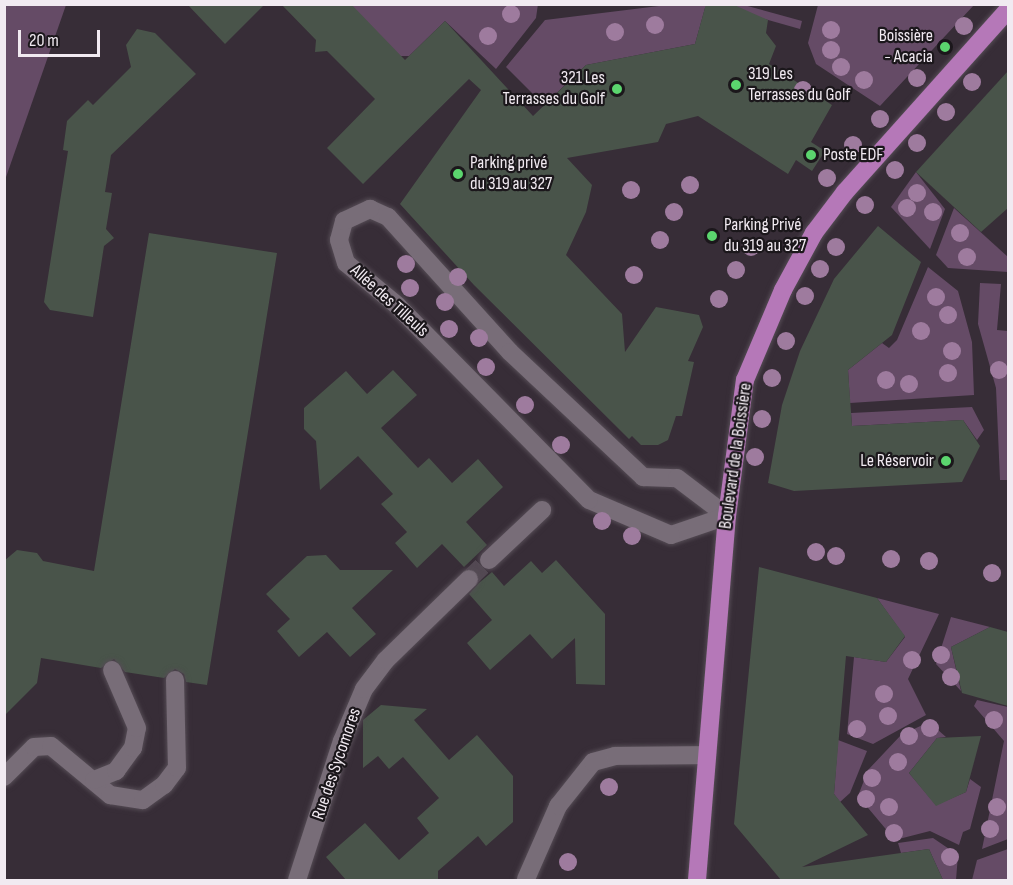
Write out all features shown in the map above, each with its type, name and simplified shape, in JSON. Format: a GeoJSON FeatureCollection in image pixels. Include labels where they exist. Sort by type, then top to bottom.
{"type":"FeatureCollection","features":[{"type":"Feature","properties":{"kind":"main road","name":"Boulevard de la Boissière"},"geometry":{"type":"LineString","coordinates":[[697,880],[727,516],[745,380],[783,290],[814,233],[845,192],[1008,10]]}},
{"type":"Feature","properties":{"kind":"street","name":"Allée des Tilleuls"},"geometry":{"type":"LineString","coordinates":[[370,209],[388,217],[510,352],[643,477],[677,478],[727,516],[671,535],[589,500],[399,306],[346,262],[339,240],[345,221],[370,209]]}},
{"type":"Feature","properties":{"kind":"street"},"geometry":{"type":"LineString","coordinates":[[489,560],[542,510]]}},
{"type":"Feature","properties":{"kind":"street","name":"Rue des Sycomores"},"geometry":{"type":"LineString","coordinates":[[297,880],[342,741],[364,689],[386,660],[469,579]]}},
{"type":"Feature","properties":{"kind":"street"},"geometry":{"type":"LineString","coordinates":[[94,780],[116,771],[133,748],[137,728],[112,670]]}},
{"type":"Feature","properties":{"kind":"street"},"geometry":{"type":"LineString","coordinates":[[4,777],[34,747],[51,746],[110,795],[143,800],[164,785],[177,768],[175,680]]}},
{"type":"Feature","properties":{"kind":"street"},"geometry":{"type":"LineString","coordinates":[[526,879],[558,806],[593,762],[615,756],[707,755]]}},
{"type":"Feature","properties":{"kind":"shaded area"},"geometry":{"type":"Polygon","coordinates":[[[538,4],[536,18],[496,69],[445,21],[409,56],[389,56],[351,5],[538,4]]]}},
{"type":"Feature","properties":{"kind":"shaded area"},"geometry":{"type":"Polygon","coordinates":[[[818,4],[974,5],[880,106],[816,64],[808,43],[818,4]]]}},
{"type":"Feature","properties":{"kind":"shaded area"},"geometry":{"type":"Polygon","coordinates":[[[4,5],[66,5],[5,180],[4,5]]]}},
{"type":"Feature","properties":{"kind":"shaded area"},"geometry":{"type":"Polygon","coordinates":[[[667,5],[711,5],[705,8],[695,44],[586,65],[544,105],[506,67],[545,20],[667,5]]]}},
{"type":"Feature","properties":{"kind":"shaded area"},"geometry":{"type":"Polygon","coordinates":[[[732,5],[744,5],[802,21],[800,29],[751,15],[732,5]]]}},
{"type":"Feature","properties":{"kind":"shaded area"},"geometry":{"type":"Polygon","coordinates":[[[916,172],[945,209],[930,249],[891,207],[916,172]]]}},
{"type":"Feature","properties":{"kind":"shaded area"},"geometry":{"type":"Polygon","coordinates":[[[954,208],[1008,257],[1008,272],[948,268],[936,255],[954,208]]]}},
{"type":"Feature","properties":{"kind":"shaded area"},"geometry":{"type":"Polygon","coordinates":[[[928,267],[958,291],[972,342],[974,395],[850,403],[848,370],[882,343],[889,348],[897,340],[928,267]]]}},
{"type":"Feature","properties":{"kind":"shaded area"},"geometry":{"type":"Polygon","coordinates":[[[980,283],[1001,284],[997,330],[1008,331],[1008,480],[1000,480],[996,388],[978,324],[980,283]]]}},
{"type":"Feature","properties":{"kind":"shaded area"},"geometry":{"type":"Polygon","coordinates":[[[972,407],[984,430],[977,440],[963,420],[852,426],[851,413],[972,407]]]}},
{"type":"Feature","properties":{"kind":"shaded area"},"geometry":{"type":"Polygon","coordinates":[[[877,598],[939,614],[908,679],[926,715],[873,744],[847,734],[854,657],[886,662],[905,637],[877,598]]]}},
{"type":"Feature","properties":{"kind":"shaded area"},"geometry":{"type":"Polygon","coordinates":[[[951,617],[990,627],[951,647],[961,691],[936,664],[951,617]]]}},
{"type":"Feature","properties":{"kind":"shaded area"},"geometry":{"type":"Polygon","coordinates":[[[977,700],[1008,707],[1008,839],[982,849],[1004,741],[974,706],[977,700]]]}},
{"type":"Feature","properties":{"kind":"shaded area"},"geometry":{"type":"Polygon","coordinates":[[[929,722],[946,737],[937,738],[909,773],[936,805],[966,792],[970,779],[981,787],[970,829],[963,832],[959,845],[930,831],[895,840],[858,796],[868,770],[901,735],[929,722]]]}},
{"type":"Feature","properties":{"kind":"shaded area"},"geometry":{"type":"Polygon","coordinates":[[[838,740],[867,751],[850,793],[840,802],[834,794],[838,740]]]}},
{"type":"Feature","properties":{"kind":"shaded area"},"geometry":{"type":"Polygon","coordinates":[[[933,838],[958,855],[956,880],[943,880],[929,849],[901,853],[898,843],[933,838]]]}},
{"type":"Feature","properties":{"kind":"shaded area"},"geometry":{"type":"Polygon","coordinates":[[[1008,849],[1008,880],[972,880],[977,860],[1008,849]]]}},
{"type":"Feature","properties":{"kind":"building"},"geometry":{"type":"Polygon","coordinates":[[[187,4],[265,4],[225,44],[187,4]]]}},
{"type":"Feature","properties":{"kind":"building"},"geometry":{"type":"Polygon","coordinates":[[[281,4],[351,4],[405,60],[445,21],[533,116],[586,65],[695,44],[706,4],[732,4],[768,20],[766,33],[776,46],[769,64],[832,105],[811,142],[825,151],[812,171],[796,160],[788,174],[698,116],[666,124],[658,142],[567,158],[592,185],[586,212],[566,255],[622,314],[625,352],[656,307],[699,315],[703,327],[688,361],[694,362],[682,416],[676,416],[668,440],[658,445],[641,445],[632,436],[629,439],[474,285],[400,204],[481,90],[469,79],[363,184],[327,148],[375,99],[327,51],[315,52],[316,40],[281,4]]]}},
{"type":"Feature","properties":{"kind":"building"},"geometry":{"type":"Polygon","coordinates":[[[137,29],[155,33],[196,74],[111,155],[105,192],[112,193],[106,229],[114,238],[104,246],[93,317],[50,310],[44,302],[68,151],[63,150],[67,121],[88,100],[93,105],[131,67],[126,45],[137,29]]]}},
{"type":"Feature","properties":{"kind":"building"},"geometry":{"type":"Polygon","coordinates":[[[1008,71],[1008,208],[981,232],[916,172],[1008,71]]]}},
{"type":"Feature","properties":{"kind":"building"},"geometry":{"type":"Polygon","coordinates":[[[878,226],[921,262],[892,335],[848,370],[852,426],[963,420],[980,446],[962,482],[794,491],[768,483],[782,405],[800,351],[834,279],[878,226]]]}},
{"type":"Feature","properties":{"kind":"building"},"geometry":{"type":"Polygon","coordinates":[[[149,233],[277,253],[207,685],[186,682],[184,674],[175,669],[164,678],[125,672],[114,659],[101,668],[41,658],[37,683],[4,716],[4,561],[17,550],[37,553],[43,561],[94,571],[149,233]]]}},
{"type":"Feature","properties":{"kind":"building"},"geometry":{"type":"Polygon","coordinates":[[[393,370],[417,395],[381,428],[418,468],[429,458],[452,483],[478,459],[503,487],[466,522],[487,545],[464,567],[442,544],[417,568],[395,543],[407,532],[381,504],[393,494],[358,456],[320,490],[316,441],[304,429],[304,408],[346,371],[367,394],[393,370]]]}},
{"type":"Feature","properties":{"kind":"building"},"geometry":{"type":"Polygon","coordinates":[[[326,555],[340,570],[393,570],[352,608],[376,634],[350,657],[327,632],[299,657],[277,631],[290,619],[266,594],[307,556],[326,555]]]}},
{"type":"Feature","properties":{"kind":"building"},"geometry":{"type":"Polygon","coordinates":[[[556,560],[605,614],[605,685],[576,684],[575,638],[552,659],[530,634],[490,670],[467,643],[492,620],[469,594],[479,583],[492,572],[504,586],[531,561],[542,573],[556,560]]]}},
{"type":"Feature","properties":{"kind":"building"},"geometry":{"type":"Polygon","coordinates":[[[759,567],[877,598],[905,636],[886,662],[846,656],[834,794],[868,835],[802,867],[929,849],[943,880],[781,880],[734,824],[759,567]]]}},
{"type":"Feature","properties":{"kind":"building"},"geometry":{"type":"Polygon","coordinates":[[[990,627],[1008,632],[1008,706],[962,693],[951,647],[990,627]]]}},
{"type":"Feature","properties":{"kind":"building"},"geometry":{"type":"Polygon","coordinates":[[[381,705],[427,709],[414,720],[449,760],[477,735],[513,776],[513,822],[486,846],[478,836],[438,871],[438,880],[346,880],[326,857],[365,823],[399,860],[429,833],[417,818],[439,798],[403,757],[389,769],[378,756],[363,768],[363,720],[381,705]]]}},
{"type":"Feature","properties":{"kind":"building"},"geometry":{"type":"Polygon","coordinates":[[[981,736],[966,792],[936,806],[909,773],[937,738],[981,736]]]}},
{"type":"Feature","properties":{"kind":"tunnel"},"geometry":{"type":"LineString","coordinates":[[469,579],[489,560]]}},
{"type":"Feature","properties":{"kind":"place","name":"Boissière - Acacia"},"geometry":{"type":"Point","coordinates":[945,47]}},
{"type":"Feature","properties":{"kind":"place","name":"319 Les Terrasses du Golf"},"geometry":{"type":"Point","coordinates":[736,85]}},
{"type":"Feature","properties":{"kind":"place","name":"321 Les Terrasses du Golf"},"geometry":{"type":"Point","coordinates":[617,89]}},
{"type":"Feature","properties":{"kind":"place","name":"Poste EDF"},"geometry":{"type":"Point","coordinates":[811,155]}},
{"type":"Feature","properties":{"kind":"place","name":"Parking privé du 319 au 327"},"geometry":{"type":"Point","coordinates":[458,174]}},
{"type":"Feature","properties":{"kind":"place","name":"Parking Privé du 319 au 327"},"geometry":{"type":"Point","coordinates":[712,236]}},
{"type":"Feature","properties":{"kind":"place","name":"Le Réservoir"},"geometry":{"type":"Point","coordinates":[946,461]}}]}
